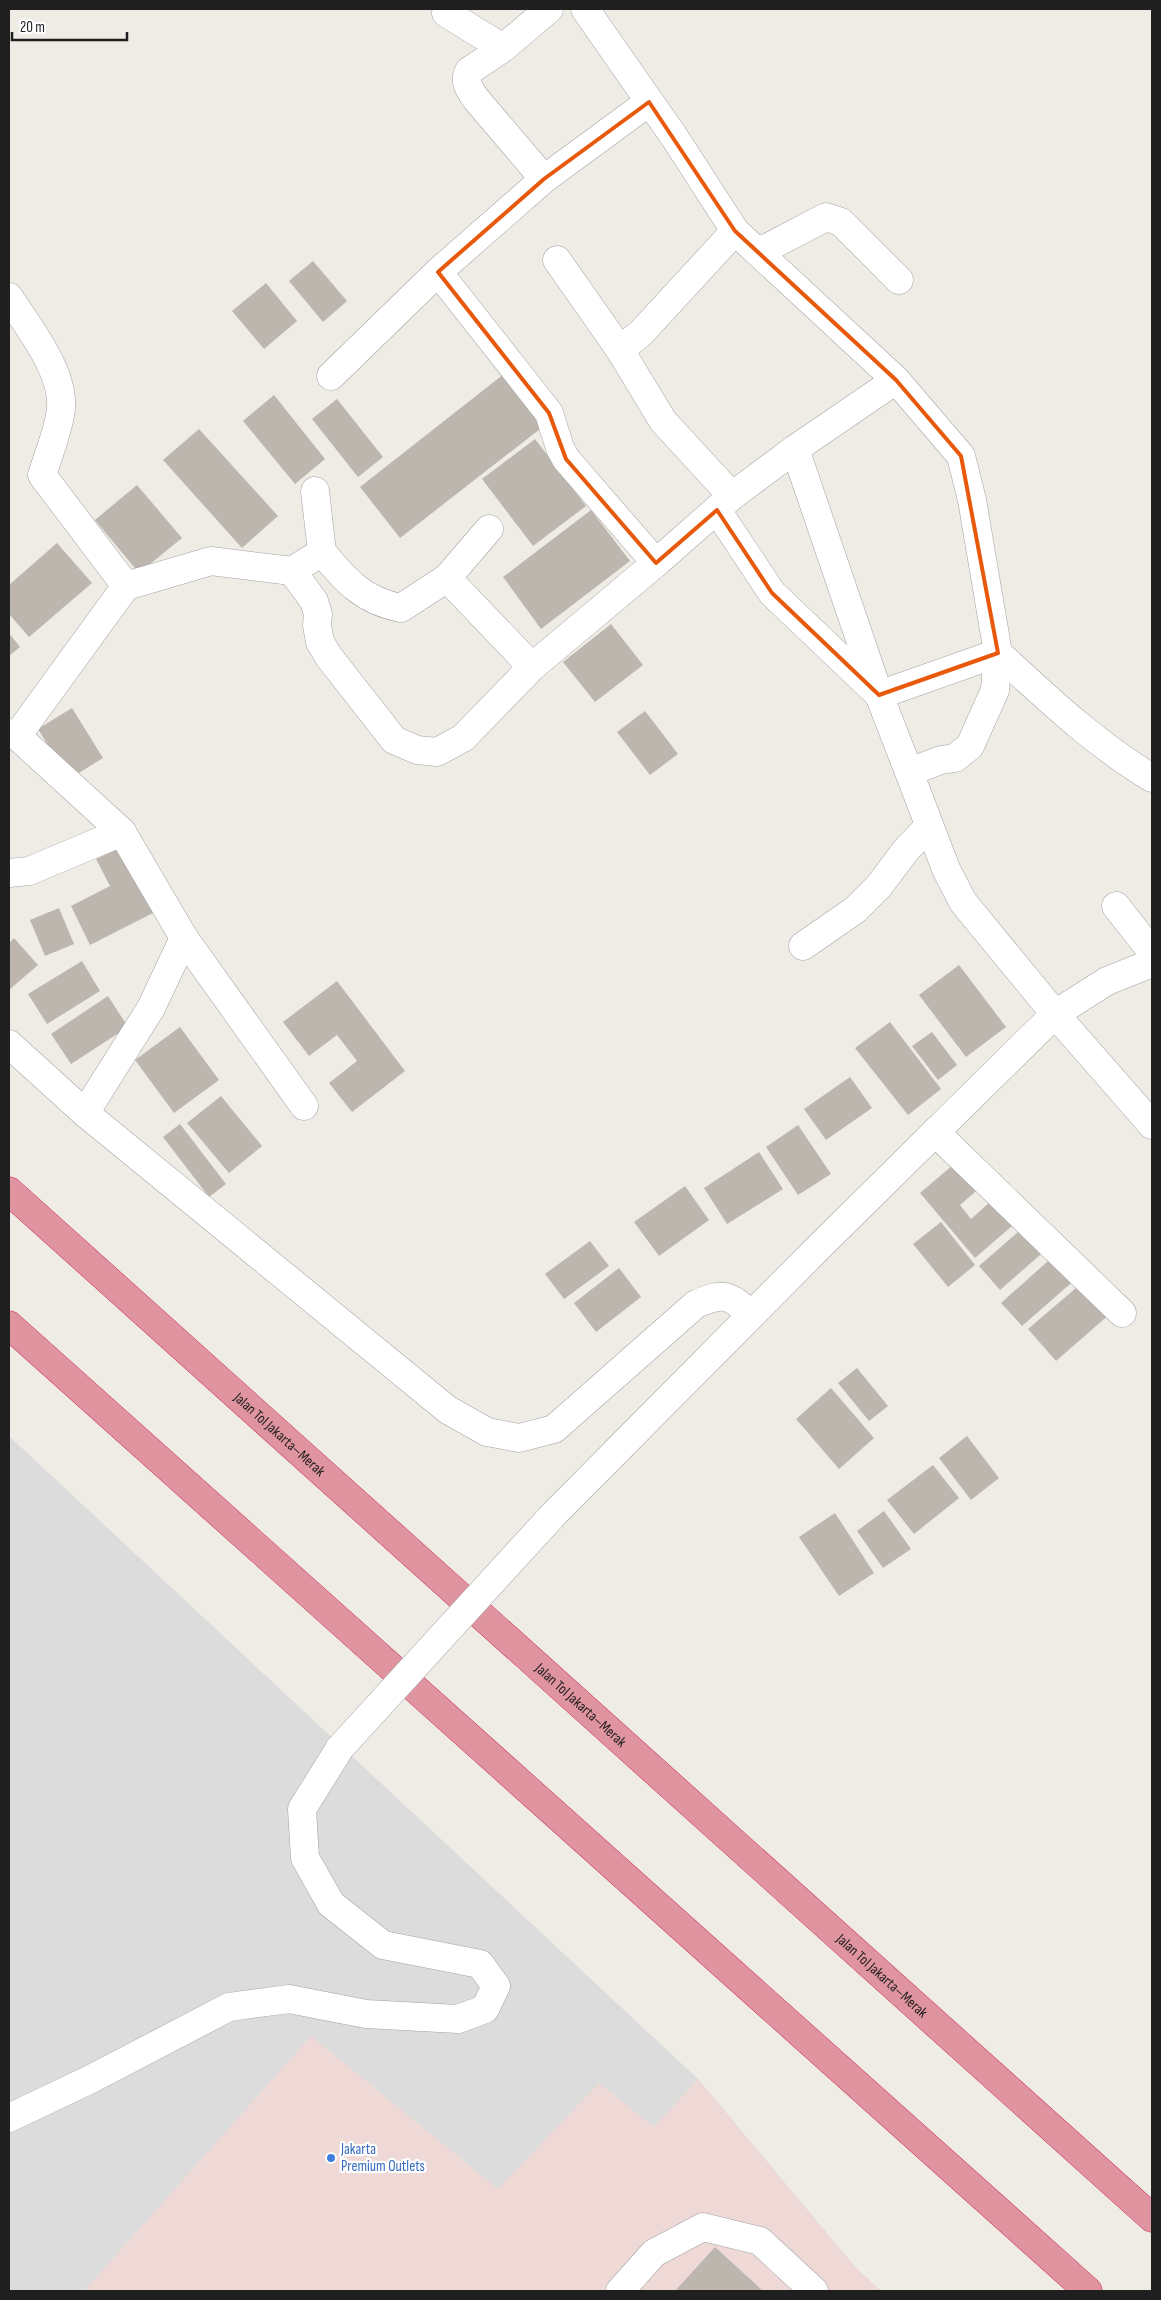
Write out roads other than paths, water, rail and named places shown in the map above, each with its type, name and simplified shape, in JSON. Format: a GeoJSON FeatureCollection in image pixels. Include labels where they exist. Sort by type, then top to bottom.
{"type":"FeatureCollection","features":[{"type":"Feature","properties":{"kind":"highway","name":"Jalan Tol Jakarta–Merak"},"geometry":{"type":"LineString","coordinates":[[9,1191],[1152,2218]]}},
{"type":"Feature","properties":{"kind":"highway"},"geometry":{"type":"LineString","coordinates":[[9,1325],[1088,2291]]}},
{"type":"Feature","properties":{"kind":"street"},"geometry":{"type":"LineString","coordinates":[[544,179],[476,99],[467,86],[466,76],[469,71],[503,48],[549,9]]}},
{"type":"Feature","properties":{"kind":"street"},"geometry":{"type":"LineString","coordinates":[[585,9],[675,138],[735,232],[759,252],[809,301],[896,380],[960,456],[972,500],[998,653],[995,690],[970,746],[955,758],[941,760],[909,772]]}},
{"type":"Feature","properties":{"kind":"street"},"geometry":{"type":"LineString","coordinates":[[446,13],[503,48]]}},
{"type":"Feature","properties":{"kind":"street"},"geometry":{"type":"LineString","coordinates":[[331,376],[438,272],[544,179],[649,102]]}},
{"type":"Feature","properties":{"kind":"street"},"geometry":{"type":"LineString","coordinates":[[759,252],[826,217],[841,222],[899,280]]}},
{"type":"Feature","properties":{"kind":"street"},"geometry":{"type":"LineString","coordinates":[[620,350],[641,333],[735,232]]}},
{"type":"Feature","properties":{"kind":"street"},"geometry":{"type":"LineString","coordinates":[[557,260],[620,350],[663,421],[725,503],[772,593],[879,695]]}},
{"type":"Feature","properties":{"kind":"street"},"geometry":{"type":"LineString","coordinates":[[438,272],[549,413],[560,448],[566,459],[656,564]]}},
{"type":"Feature","properties":{"kind":"street"},"geometry":{"type":"LineString","coordinates":[[9,297],[53,368],[61,390],[61,409],[42,475],[126,586]]}},
{"type":"Feature","properties":{"kind":"street"},"geometry":{"type":"LineString","coordinates":[[292,571],[314,600],[318,614],[317,625],[320,642],[329,657],[394,740],[417,750],[437,752],[463,738],[532,667],[656,564],[725,503],[796,449],[896,380]]}},
{"type":"Feature","properties":{"kind":"street"},"geometry":{"type":"LineString","coordinates":[[796,449],[879,695],[946,869],[963,902],[1055,1014],[1152,1125]]}},
{"type":"Feature","properties":{"kind":"street"},"geometry":{"type":"LineString","coordinates":[[315,491],[322,552],[348,582],[387,605],[401,608],[447,578],[489,529]]}},
{"type":"Feature","properties":{"kind":"street"},"geometry":{"type":"LineString","coordinates":[[304,1106],[184,938],[122,832],[13,735],[126,586],[211,561],[292,571],[322,552]]}},
{"type":"Feature","properties":{"kind":"street"},"geometry":{"type":"LineString","coordinates":[[447,578],[532,667]]}},
{"type":"Feature","properties":{"kind":"street"},"geometry":{"type":"LineString","coordinates":[[879,695],[998,653]]}},
{"type":"Feature","properties":{"kind":"street"},"geometry":{"type":"LineString","coordinates":[[998,653],[1077,724],[1131,766],[1152,778]]}},
{"type":"Feature","properties":{"kind":"street"},"geometry":{"type":"LineString","coordinates":[[804,946],[855,910],[879,886],[906,850],[929,826]]}},
{"type":"Feature","properties":{"kind":"street"},"geometry":{"type":"LineString","coordinates":[[9,873],[29,871],[122,832]]}},
{"type":"Feature","properties":{"kind":"street"},"geometry":{"type":"LineString","coordinates":[[1116,906],[1152,952]]}},
{"type":"Feature","properties":{"kind":"street"},"geometry":{"type":"LineString","coordinates":[[84,1113],[151,1008],[184,938]]}},
{"type":"Feature","properties":{"kind":"street"},"geometry":{"type":"LineString","coordinates":[[9,2118],[89,2080],[229,2007],[289,1999],[366,2014],[458,2018],[485,2009],[496,1986],[480,1964],[383,1945],[331,1904],[305,1858],[302,1809],[340,1748],[553,1516],[1055,1014],[1108,981],[1152,963]]}},
{"type":"Feature","properties":{"kind":"street"},"geometry":{"type":"LineString","coordinates":[[9,1044],[84,1113],[448,1410],[487,1432],[519,1438],[554,1429],[696,1304],[717,1295],[736,1300],[751,1316]]}},
{"type":"Feature","properties":{"kind":"street"},"geometry":{"type":"LineString","coordinates":[[935,1132],[1122,1313]]}},
{"type":"Feature","properties":{"kind":"street"},"geometry":{"type":"LineString","coordinates":[[620,2291],[654,2253],[703,2227],[760,2241],[814,2291]]}},
{"type":"Feature","properties":{"kind":"place","name":"Jakarta Premium Outlets"},"geometry":{"type":"Point","coordinates":[331,2158]}}]}
